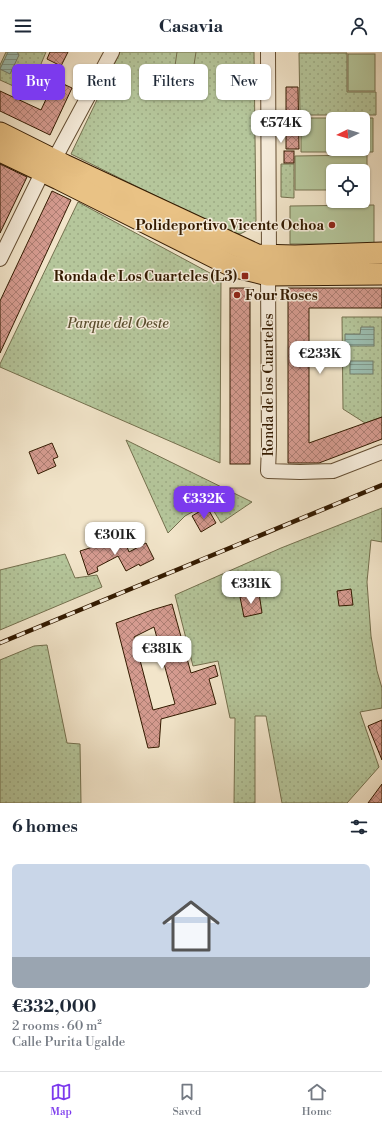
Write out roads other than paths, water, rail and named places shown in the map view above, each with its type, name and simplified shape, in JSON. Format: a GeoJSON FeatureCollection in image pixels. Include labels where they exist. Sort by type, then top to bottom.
{"type":"FeatureCollection","features":[{"type":"Feature","properties":{"kind":"main road"},"geometry":{"type":"LineString","coordinates":[[0,133],[49,166]]}},
{"type":"Feature","properties":{"kind":"main road"},"geometry":{"type":"LineString","coordinates":[[0,152],[49,166],[257,255],[268,265],[382,274]]}},
{"type":"Feature","properties":{"kind":"main road"},"geometry":{"type":"LineString","coordinates":[[268,265],[295,256],[382,253]]}},
{"type":"Feature","properties":{"kind":"street"},"geometry":{"type":"LineString","coordinates":[[0,259],[112,52]]}},
{"type":"Feature","properties":{"kind":"street","name":"Ronda de los Cuarteles"},"geometry":{"type":"LineString","coordinates":[[268,52],[268,471],[333,471],[382,452]]}},
{"type":"Feature","properties":{"kind":"railway"},"geometry":{"type":"LineString","coordinates":[[0,643],[382,485]]}},
{"type":"Feature","properties":{"kind":"place","name":"Polideportivo Vicente Ochoa"},"geometry":{"type":"Point","coordinates":[332,225]}},
{"type":"Feature","properties":{"kind":"place","name":"Ronda de Los Cuarteles (L3)"},"geometry":{"type":"Point","coordinates":[245,276]}},
{"type":"Feature","properties":{"kind":"place","name":"Four Roses"},"geometry":{"type":"Point","coordinates":[237,295]}},
{"type":"Feature","properties":{"kind":"park label","name":"Parque del Oeste"},"geometry":{"type":"Point","coordinates":[118,323]}}]}
